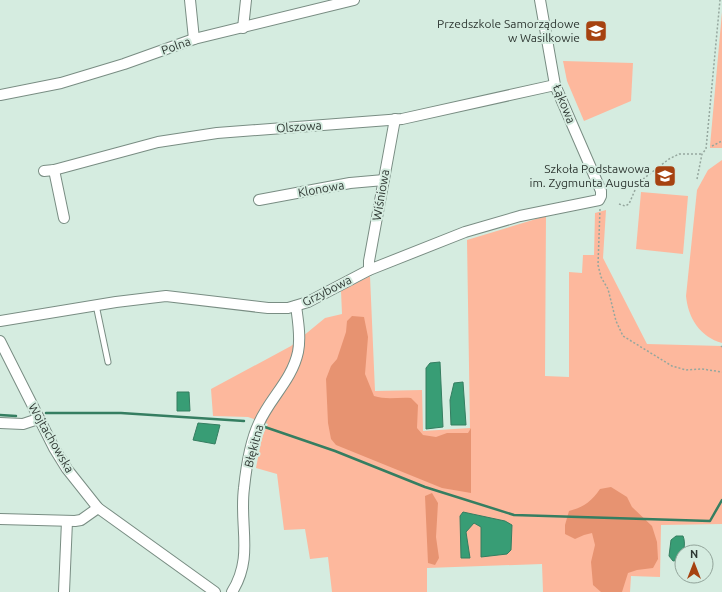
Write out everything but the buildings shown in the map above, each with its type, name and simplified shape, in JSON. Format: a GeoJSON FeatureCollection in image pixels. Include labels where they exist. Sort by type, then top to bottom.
{"type":"FeatureCollection","features":[{"type":"Feature","properties":{"kind":"street"},"geometry":{"type":"LineString","coordinates":[[190,0],[194,40]]}},
{"type":"Feature","properties":{"kind":"street"},"geometry":{"type":"LineString","coordinates":[[243,28],[246,0]]}},
{"type":"Feature","properties":{"kind":"street","name":"Polna"},"geometry":{"type":"LineString","coordinates":[[0,95],[61,83],[124,64],[194,40],[354,0]]}},
{"type":"Feature","properties":{"kind":"street","name":"Łąkowa"},"geometry":{"type":"LineString","coordinates":[[540,0],[555,85],[601,191],[601,196],[596,201]]}},
{"type":"Feature","properties":{"kind":"street","name":"Olszowa"},"geometry":{"type":"LineString","coordinates":[[64,218],[49,171],[158,142],[217,133],[395,119],[555,85]]}},
{"type":"Feature","properties":{"kind":"street","name":"Wiśniowa"},"geometry":{"type":"LineString","coordinates":[[369,270],[369,261],[395,119]]}},
{"type":"Feature","properties":{"kind":"street","name":"Klonowa"},"geometry":{"type":"LineString","coordinates":[[259,200],[350,183],[384,180]]}},
{"type":"Feature","properties":{"kind":"street","name":"Grzybowa"},"geometry":{"type":"LineString","coordinates":[[0,321],[96,305],[166,296],[268,308],[292,307],[369,270],[465,232],[520,216],[596,201]]}},
{"type":"Feature","properties":{"kind":"street","name":"Błękitna"},"geometry":{"type":"LineString","coordinates":[[232,592],[243,568],[246,553],[244,488],[253,441],[262,418],[294,367],[299,347],[292,307]]}},
{"type":"Feature","properties":{"kind":"street","name":"Wojtachowska"},"geometry":{"type":"LineString","coordinates":[[1,346],[38,419],[67,469],[98,508],[215,592]]}},
{"type":"Feature","properties":{"kind":"street"},"geometry":{"type":"LineString","coordinates":[[0,423],[23,424],[38,419]]}},
{"type":"Feature","properties":{"kind":"street"},"geometry":{"type":"LineString","coordinates":[[0,519],[81,520],[98,508]]}},
{"type":"Feature","properties":{"kind":"street"},"geometry":{"type":"LineString","coordinates":[[64,592],[67,521]]}},
{"type":"Feature","properties":{"kind":"lane"},"geometry":{"type":"LineString","coordinates":[[96,305],[108,362]]}},
{"type":"Feature","properties":{"kind":"path"},"geometry":{"type":"LineString","coordinates":[[697,179],[702,154],[706,149],[720,0]]}},
{"type":"Feature","properties":{"kind":"path"},"geometry":{"type":"LineString","coordinates":[[712,146],[722,140]]}},
{"type":"Feature","properties":{"kind":"path"},"geometry":{"type":"LineString","coordinates":[[619,204],[625,206],[629,204],[638,183],[669,159],[679,154],[702,154]]}},
{"type":"Feature","properties":{"kind":"path"},"geometry":{"type":"LineString","coordinates":[[596,201],[600,206],[598,265],[601,277],[608,289],[616,321],[623,336],[672,366],[686,370],[702,369],[722,372]]}},
{"type":"Feature","properties":{"kind":"shaded area"},"geometry":{"type":"Polygon","coordinates":[[[722,12],[722,148],[710,148],[710,146],[722,12]]]}},
{"type":"Feature","properties":{"kind":"shaded area"},"geometry":{"type":"Polygon","coordinates":[[[563,61],[633,63],[631,101],[584,121],[567,81],[563,61]]]}},
{"type":"Feature","properties":{"kind":"shaded area"},"geometry":{"type":"Polygon","coordinates":[[[722,160],[722,343],[707,336],[696,326],[689,312],[686,296],[697,190],[708,170],[722,160]]]}},
{"type":"Feature","properties":{"kind":"shaded area"},"geometry":{"type":"Polygon","coordinates":[[[641,192],[688,196],[683,254],[636,249],[641,192]]]}},
{"type":"Feature","properties":{"kind":"shaded area"},"geometry":{"type":"Polygon","coordinates":[[[606,210],[603,258],[647,344],[722,346],[722,524],[661,525],[660,577],[631,576],[630,592],[543,592],[542,564],[427,568],[427,592],[332,592],[328,557],[310,559],[305,529],[284,530],[277,474],[256,468],[262,437],[268,424],[248,417],[213,416],[211,389],[291,346],[325,318],[342,314],[341,291],[370,276],[375,391],[422,390],[423,431],[470,428],[467,240],[546,216],[545,376],[569,377],[569,272],[582,273],[583,255],[594,255],[595,213],[606,210]]]}},
{"type":"Feature","properties":{"kind":"shaded area"},"geometry":{"type":"Polygon","coordinates":[[[352,316],[364,317],[368,337],[365,374],[374,396],[388,398],[411,398],[418,405],[417,428],[423,435],[436,437],[447,433],[468,433],[471,428],[471,493],[442,488],[336,445],[331,439],[328,423],[326,379],[331,366],[337,359],[346,332],[347,321],[352,316]]]}},
{"type":"Feature","properties":{"kind":"shaded area"},"geometry":{"type":"Polygon","coordinates":[[[440,362],[443,427],[426,429],[426,368],[430,363],[440,362]]]}},
{"type":"Feature","properties":{"kind":"shaded area"},"geometry":{"type":"Polygon","coordinates":[[[463,382],[466,425],[451,425],[450,400],[454,383],[463,382]]]}},
{"type":"Feature","properties":{"kind":"shaded area"},"geometry":{"type":"Polygon","coordinates":[[[177,392],[189,392],[190,411],[177,411],[177,392]]]}},
{"type":"Feature","properties":{"kind":"shaded area"},"geometry":{"type":"Polygon","coordinates":[[[198,423],[220,425],[215,444],[193,440],[198,423]]]}},
{"type":"Feature","properties":{"kind":"shaded area"},"geometry":{"type":"Polygon","coordinates":[[[611,487],[627,497],[632,507],[652,526],[657,542],[658,559],[653,568],[628,573],[622,592],[601,592],[593,585],[591,562],[595,545],[592,533],[575,539],[565,534],[565,525],[569,511],[579,508],[587,503],[600,489],[611,487]]]}},
{"type":"Feature","properties":{"kind":"shaded area"},"geometry":{"type":"Polygon","coordinates":[[[432,493],[438,503],[436,537],[439,558],[435,565],[428,563],[425,496],[432,493]]]}},
{"type":"Feature","properties":{"kind":"shaded area"},"geometry":{"type":"Polygon","coordinates":[[[463,512],[505,521],[512,525],[511,550],[507,554],[481,557],[481,527],[474,523],[466,532],[470,558],[461,558],[460,516],[463,512]]]}},
{"type":"Feature","properties":{"kind":"shaded area"},"geometry":{"type":"Polygon","coordinates":[[[676,536],[683,536],[684,542],[684,544],[674,544],[673,561],[669,556],[671,540],[676,536]]]}},
{"type":"Feature","properties":{"kind":"waterway"},"geometry":{"type":"LineString","coordinates":[[46,413],[121,413],[244,421]]}},
{"type":"Feature","properties":{"kind":"waterway"},"geometry":{"type":"LineString","coordinates":[[0,415],[16,416]]}},
{"type":"Feature","properties":{"kind":"waterway"},"geometry":{"type":"LineString","coordinates":[[262,426],[335,451],[425,487],[514,515],[710,521],[722,500]]}},
{"type":"Feature","properties":{"kind":"place","name":"Przedszkole Samorządowe w Wasilkowie"},"geometry":{"type":"Point","coordinates":[596,31]}},
{"type":"Feature","properties":{"kind":"place","name":"Szkoła Podstawowa im. Zygmunta Augusta"},"geometry":{"type":"Point","coordinates":[665,176]}}]}
